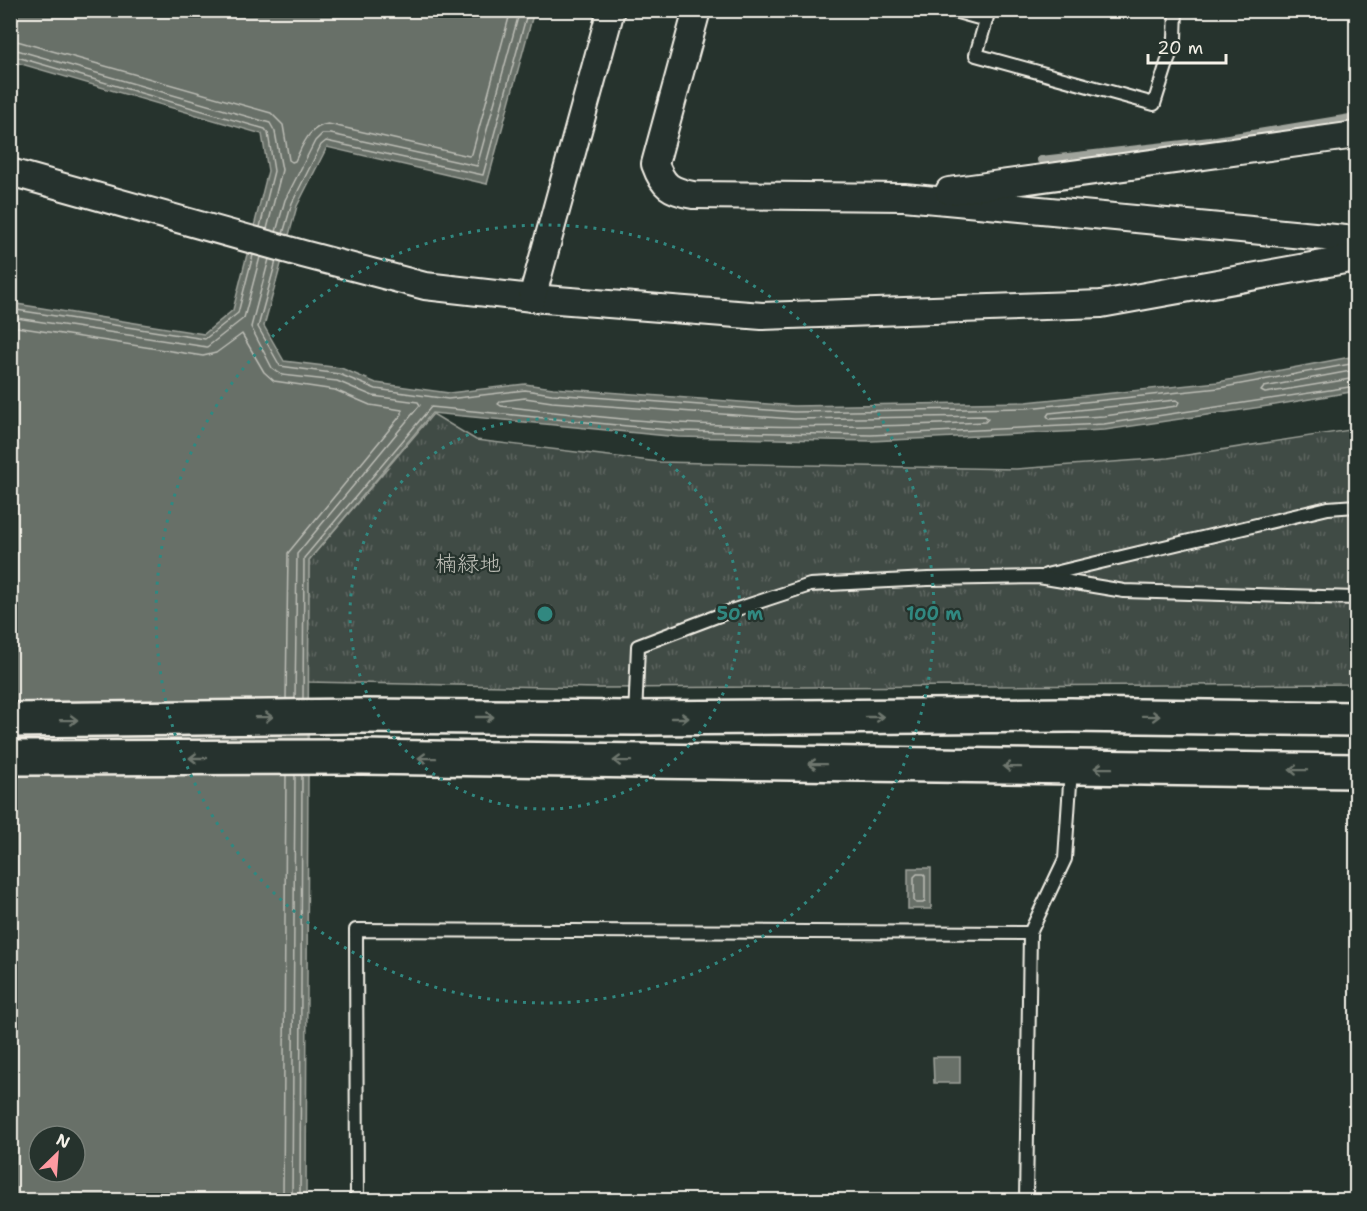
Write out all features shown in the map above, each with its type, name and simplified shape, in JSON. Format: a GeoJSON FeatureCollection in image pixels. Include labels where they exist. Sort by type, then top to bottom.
{"type":"FeatureCollection","features":[{"type":"Feature","properties":{"kind":"street"},"geometry":{"type":"LineString","coordinates":[[532,298],[612,10]]}},
{"type":"Feature","properties":{"kind":"street"},"geometry":{"type":"LineString","coordinates":[[697,10],[655,164],[662,181],[677,192],[693,195],[904,197],[1356,240]]}},
{"type":"Feature","properties":{"kind":"street"},"geometry":{"type":"LineString","coordinates":[[904,197],[1356,135]]}},
{"type":"Feature","properties":{"kind":"street"},"geometry":{"type":"LineString","coordinates":[[10,172],[425,286],[532,298],[762,316],[1101,304],[1356,258]]}},
{"type":"Feature","properties":{"kind":"street"},"geometry":{"type":"LineString","coordinates":[[10,720],[363,716],[635,718],[1071,716],[1356,719]]}},
{"type":"Feature","properties":{"kind":"street"},"geometry":{"type":"LineString","coordinates":[[10,758],[362,757],[1356,771]]}},
{"type":"Feature","properties":{"kind":"lane"},"geometry":{"type":"LineString","coordinates":[[950,10],[988,15],[976,55],[1154,104],[1175,38],[1176,10]]}},
{"type":"Feature","properties":{"kind":"lane"},"geometry":{"type":"LineString","coordinates":[[1039,577],[1328,508],[1356,506]]}},
{"type":"Feature","properties":{"kind":"lane"},"geometry":{"type":"LineString","coordinates":[[635,718],[638,646],[725,613],[810,585],[928,579],[1039,577],[1124,591],[1356,598]]}},
{"type":"Feature","properties":{"kind":"lane"},"geometry":{"type":"LineString","coordinates":[[1026,1200],[1030,933],[1065,859],[1071,768]]}},
{"type":"Feature","properties":{"kind":"lane"},"geometry":{"type":"LineString","coordinates":[[357,1200],[356,930],[1030,933]]}},
{"type":"Feature","properties":{"kind":"green space","name":"楠緑地"},"geometry":{"type":"Polygon","coordinates":[[[433,414],[476,440],[659,462],[1016,469],[1168,458],[1356,429],[1356,684],[598,688],[308,682],[309,560],[433,414]]]}},
{"type":"Feature","properties":{"kind":"water"},"geometry":{"type":"Polygon","coordinates":[[[11,11],[534,11],[487,184],[327,147],[297,206],[264,326],[284,361],[341,368],[376,383],[449,393],[525,384],[794,406],[1026,402],[1218,382],[1356,356],[1356,391],[1105,430],[871,441],[678,437],[432,413],[309,560],[306,1200],[11,1200],[10,303],[204,334],[233,310],[268,171],[262,134],[11,61],[11,11]]]}},
{"type":"Feature","properties":{"kind":"water"},"geometry":{"type":"Polygon","coordinates":[[[908,868],[931,868],[931,909],[908,909],[908,868]]]}},
{"type":"Feature","properties":{"kind":"water"},"geometry":{"type":"Polygon","coordinates":[[[933,1057],[960,1057],[960,1083],[934,1083],[933,1057]]]}},
{"type":"Feature","properties":{"kind":"waterway"},"geometry":{"type":"LineString","coordinates":[[1041,160],[1210,141],[1356,117]]}}]}
